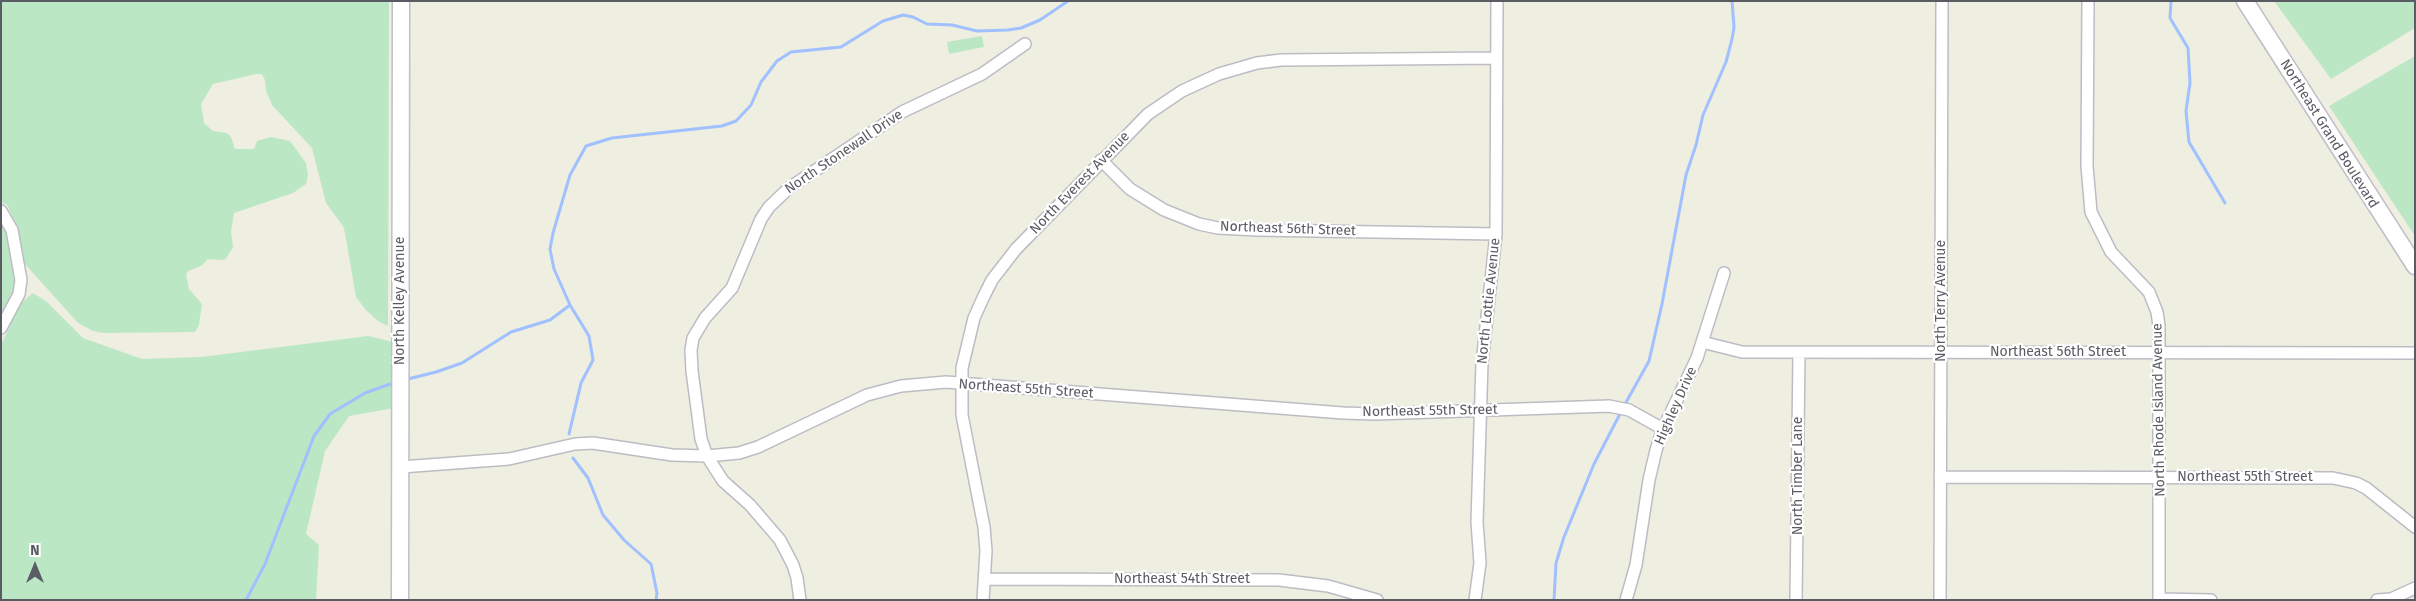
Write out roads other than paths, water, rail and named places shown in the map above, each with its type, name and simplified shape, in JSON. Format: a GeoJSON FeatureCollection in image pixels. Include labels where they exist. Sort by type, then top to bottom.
{"type":"FeatureCollection","features":[{"type":"Feature","properties":{"kind":"street","name":"North Kelley Avenue"},"geometry":{"type":"LineString","coordinates":[[400,600],[401,1]]}},
{"type":"Feature","properties":{"kind":"street","name":"North Lottie Avenue"},"geometry":{"type":"LineString","coordinates":[[1475,600],[1480,564],[1477,522],[1483,337],[1492,278],[1496,234],[1497,1]]}},
{"type":"Feature","properties":{"kind":"street","name":"North Terry Avenue"},"geometry":{"type":"LineString","coordinates":[[1940,600],[1942,1]]}},
{"type":"Feature","properties":{"kind":"street","name":"North Rhode Island Avenue"},"geometry":{"type":"LineString","coordinates":[[2088,1],[2087,166],[2089,201],[2096,224],[2112,252],[2149,292],[2157,312],[2161,353],[2159,600]]}},
{"type":"Feature","properties":{"kind":"street","name":"Northeast Grand Boulevard"},"geometry":{"type":"LineString","coordinates":[[2244,1],[2415,266]]}},
{"type":"Feature","properties":{"kind":"street","name":"North Stonewall Drive"},"geometry":{"type":"LineString","coordinates":[[800,600],[798,578],[780,540],[750,506],[723,481],[707,456],[702,439],[690,360],[693,338],[705,318],[732,288],[754,234],[769,207],[799,180],[901,112],[982,74],[1025,44]]}},
{"type":"Feature","properties":{"kind":"street","name":"North Everest Avenue"},"geometry":{"type":"LineString","coordinates":[[983,600],[985,579],[984,527],[962,415],[961,383],[964,354],[970,331],[992,280],[1016,249],[1132,128],[1164,102],[1199,82],[1257,63],[1281,60],[1497,58]]}},
{"type":"Feature","properties":{"kind":"street","name":"Northeast 56th Street"},"geometry":{"type":"LineString","coordinates":[[1101,160],[1130,188],[1164,210],[1199,224],[1218,228],[1496,234]]}},
{"type":"Feature","properties":{"kind":"street"},"geometry":{"type":"LineString","coordinates":[[1,211],[12,230],[21,280],[19,294],[1,328]]}},
{"type":"Feature","properties":{"kind":"street","name":"Highley Drive"},"geometry":{"type":"LineString","coordinates":[[1626,600],[1636,565],[1649,480],[1663,429],[1697,358],[1724,273]]}},
{"type":"Feature","properties":{"kind":"street","name":"Northeast 56th Street"},"geometry":{"type":"LineString","coordinates":[[1702,342],[1742,352],[1799,353],[2415,353]]}},
{"type":"Feature","properties":{"kind":"street","name":"North Timber Lane"},"geometry":{"type":"LineString","coordinates":[[1796,600],[1799,353]]}},
{"type":"Feature","properties":{"kind":"street","name":"Northeast 55th Street"},"geometry":{"type":"LineString","coordinates":[[400,467],[509,459],[575,444],[593,443],[654,454],[707,456],[739,452],[758,447],[883,390],[919,384],[961,383],[1313,411],[1375,414],[1620,407],[1663,429]]}},
{"type":"Feature","properties":{"kind":"street","name":"Northeast 55th Street"},"geometry":{"type":"LineString","coordinates":[[1940,477],[2317,477],[2346,480],[2366,488],[2415,527]]}},
{"type":"Feature","properties":{"kind":"street","name":"Northeast 54th Street"},"geometry":{"type":"LineString","coordinates":[[985,579],[1279,580],[1328,586],[1377,600]]}},
{"type":"Feature","properties":{"kind":"street"},"geometry":{"type":"LineString","coordinates":[[2377,600],[2391,599],[2415,588]]}},
{"type":"Feature","properties":{"kind":"street"},"geometry":{"type":"LineString","coordinates":[[2159,600],[2211,600]]}},
{"type":"Feature","properties":{"kind":"waterway"},"geometry":{"type":"LineString","coordinates":[[569,434],[581,383],[593,360],[589,336],[570,305],[554,269],[550,249],[570,175],[586,146],[612,138],[722,126],[736,121],[751,105],[761,82],[777,61],[791,52],[841,47],[883,21],[903,15],[913,17],[927,24],[952,25],[977,31],[1008,30],[1021,28],[1040,20],[1068,1]]}},
{"type":"Feature","properties":{"kind":"waterway"},"geometry":{"type":"LineString","coordinates":[[1624,406],[1649,361],[1662,304],[1686,175],[1703,115],[1726,62],[1732,39],[1734,27],[1732,1]]}},
{"type":"Feature","properties":{"kind":"waterway"},"geometry":{"type":"LineString","coordinates":[[2171,1],[2170,18],[2188,48],[2190,83],[2186,111],[2189,142],[2225,203]]}},
{"type":"Feature","properties":{"kind":"waterway"},"geometry":{"type":"LineString","coordinates":[[404,380],[462,363],[511,332],[550,320],[570,305]]}},
{"type":"Feature","properties":{"kind":"waterway"},"geometry":{"type":"LineString","coordinates":[[246,600],[265,564],[314,436],[330,414],[365,393],[396,382]]}},
{"type":"Feature","properties":{"kind":"waterway"},"geometry":{"type":"LineString","coordinates":[[1554,600],[1556,563],[1564,537],[1594,464],[1621,412]]}},
{"type":"Feature","properties":{"kind":"waterway"},"geometry":{"type":"LineString","coordinates":[[573,458],[588,478],[603,515],[624,540],[651,564],[657,593],[656,600]]}}]}
